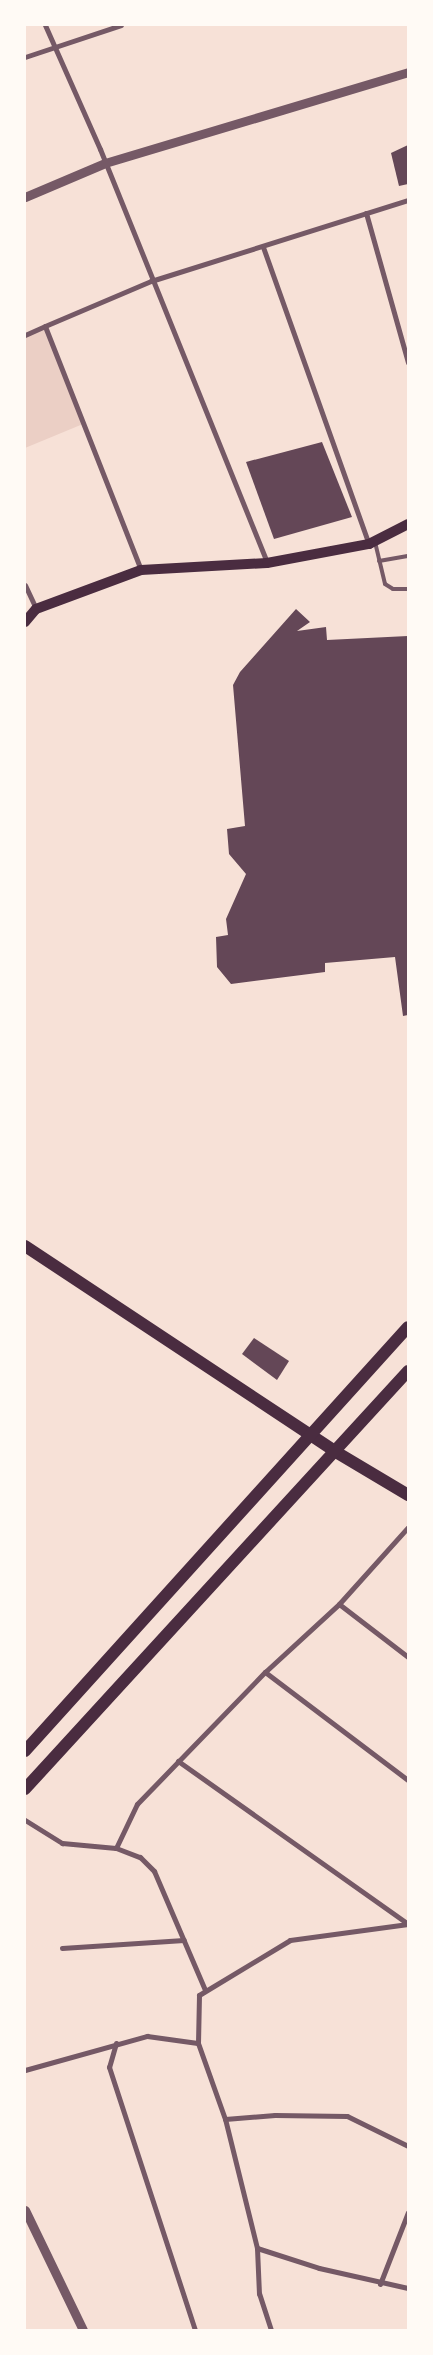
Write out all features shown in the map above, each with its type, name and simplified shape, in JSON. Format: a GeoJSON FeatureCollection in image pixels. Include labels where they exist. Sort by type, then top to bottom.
{"type":"FeatureCollection","features":[{"type":"Feature","properties":{"kind":"main road"},"geometry":{"type":"LineString","coordinates":[[25,622],[36,609],[141,570],[267,563],[372,542],[408,524]]}},
{"type":"Feature","properties":{"kind":"main road"},"geometry":{"type":"LineString","coordinates":[[25,1246],[336,1452],[408,1495]]}},
{"type":"Feature","properties":{"kind":"main road"},"geometry":{"type":"LineString","coordinates":[[25,1751],[408,1327]]}},
{"type":"Feature","properties":{"kind":"main road"},"geometry":{"type":"LineString","coordinates":[[25,1789],[336,1452],[408,1371]]}},
{"type":"Feature","properties":{"kind":"street"},"geometry":{"type":"LineString","coordinates":[[45,25],[105,163],[151,281],[267,563]]}},
{"type":"Feature","properties":{"kind":"street"},"geometry":{"type":"LineString","coordinates":[[25,57],[121,25]]}},
{"type":"Feature","properties":{"kind":"street"},"geometry":{"type":"LineString","coordinates":[[25,197],[105,163],[408,72]]}},
{"type":"Feature","properties":{"kind":"street"},"geometry":{"type":"LineString","coordinates":[[25,335],[151,281],[408,200]]}},
{"type":"Feature","properties":{"kind":"street"},"geometry":{"type":"LineString","coordinates":[[366,213],[408,362]]}},
{"type":"Feature","properties":{"kind":"street"},"geometry":{"type":"LineString","coordinates":[[263,246],[372,542]]}},
{"type":"Feature","properties":{"kind":"street"},"geometry":{"type":"LineString","coordinates":[[44,326],[141,570]]}},
{"type":"Feature","properties":{"kind":"street"},"geometry":{"type":"LineString","coordinates":[[25,584],[36,609]]}},
{"type":"Feature","properties":{"kind":"street"},"geometry":{"type":"LineString","coordinates":[[116,1848],[137,1804],[264,1672],[339,1604],[408,1527]]}},
{"type":"Feature","properties":{"kind":"street"},"geometry":{"type":"LineString","coordinates":[[339,1604],[408,1656]]}},
{"type":"Feature","properties":{"kind":"street"},"geometry":{"type":"LineString","coordinates":[[264,1672],[408,1780]]}},
{"type":"Feature","properties":{"kind":"street"},"geometry":{"type":"LineString","coordinates":[[178,1761],[408,1924]]}},
{"type":"Feature","properties":{"kind":"street"},"geometry":{"type":"LineString","coordinates":[[25,1820],[62,1842],[116,1848],[140,1857],[154,1871],[205,1990]]}},
{"type":"Feature","properties":{"kind":"street"},"geometry":{"type":"LineString","coordinates":[[271,2330],[259,2294],[257,2248],[225,2119],[198,2043],[199,1995],[290,1940],[408,1924]]}},
{"type":"Feature","properties":{"kind":"street"},"geometry":{"type":"LineString","coordinates":[[62,1948],[184,1940]]}},
{"type":"Feature","properties":{"kind":"street"},"geometry":{"type":"LineString","coordinates":[[25,2070],[116,2043],[147,2036],[198,2043]]}},
{"type":"Feature","properties":{"kind":"street"},"geometry":{"type":"LineString","coordinates":[[116,2043],[109,2067],[195,2330]]}},
{"type":"Feature","properties":{"kind":"street"},"geometry":{"type":"LineString","coordinates":[[225,2119],[275,2114],[348,2116],[408,2146]]}},
{"type":"Feature","properties":{"kind":"street"},"geometry":{"type":"LineString","coordinates":[[25,2210],[83,2330]]}},
{"type":"Feature","properties":{"kind":"street"},"geometry":{"type":"LineString","coordinates":[[380,2284],[408,2212]]}},
{"type":"Feature","properties":{"kind":"street"},"geometry":{"type":"LineString","coordinates":[[257,2248],[380,2284],[408,2288]]}},
{"type":"Feature","properties":{"kind":"lane"},"geometry":{"type":"LineString","coordinates":[[372,542],[385,584],[394,589],[408,589]]}},
{"type":"Feature","properties":{"kind":"lane"},"geometry":{"type":"LineString","coordinates":[[379,560],[408,556]]}},
{"type":"Feature","properties":{"kind":"shaded area"},"geometry":{"type":"Polygon","coordinates":[[[45,326],[83,424],[25,448],[25,335],[45,326]]]}},
{"type":"Feature","properties":{"kind":"building"},"geometry":{"type":"Polygon","coordinates":[[[408,145],[408,184],[399,186],[391,153],[408,145]]]}},
{"type":"Feature","properties":{"kind":"building"},"geometry":{"type":"Polygon","coordinates":[[[322,442],[352,517],[274,539],[246,462],[322,442]]]}},
{"type":"Feature","properties":{"kind":"building"},"geometry":{"type":"Polygon","coordinates":[[[296,609],[310,622],[297,631],[326,627],[327,640],[408,636],[408,1015],[403,1016],[395,957],[325,963],[325,972],[231,984],[217,967],[216,937],[228,935],[226,919],[246,874],[229,854],[227,829],[245,826],[233,685],[240,672],[296,609]]]}},
{"type":"Feature","properties":{"kind":"building"},"geometry":{"type":"Polygon","coordinates":[[[254,1338],[289,1361],[277,1380],[242,1354],[254,1338]]]}}]}
